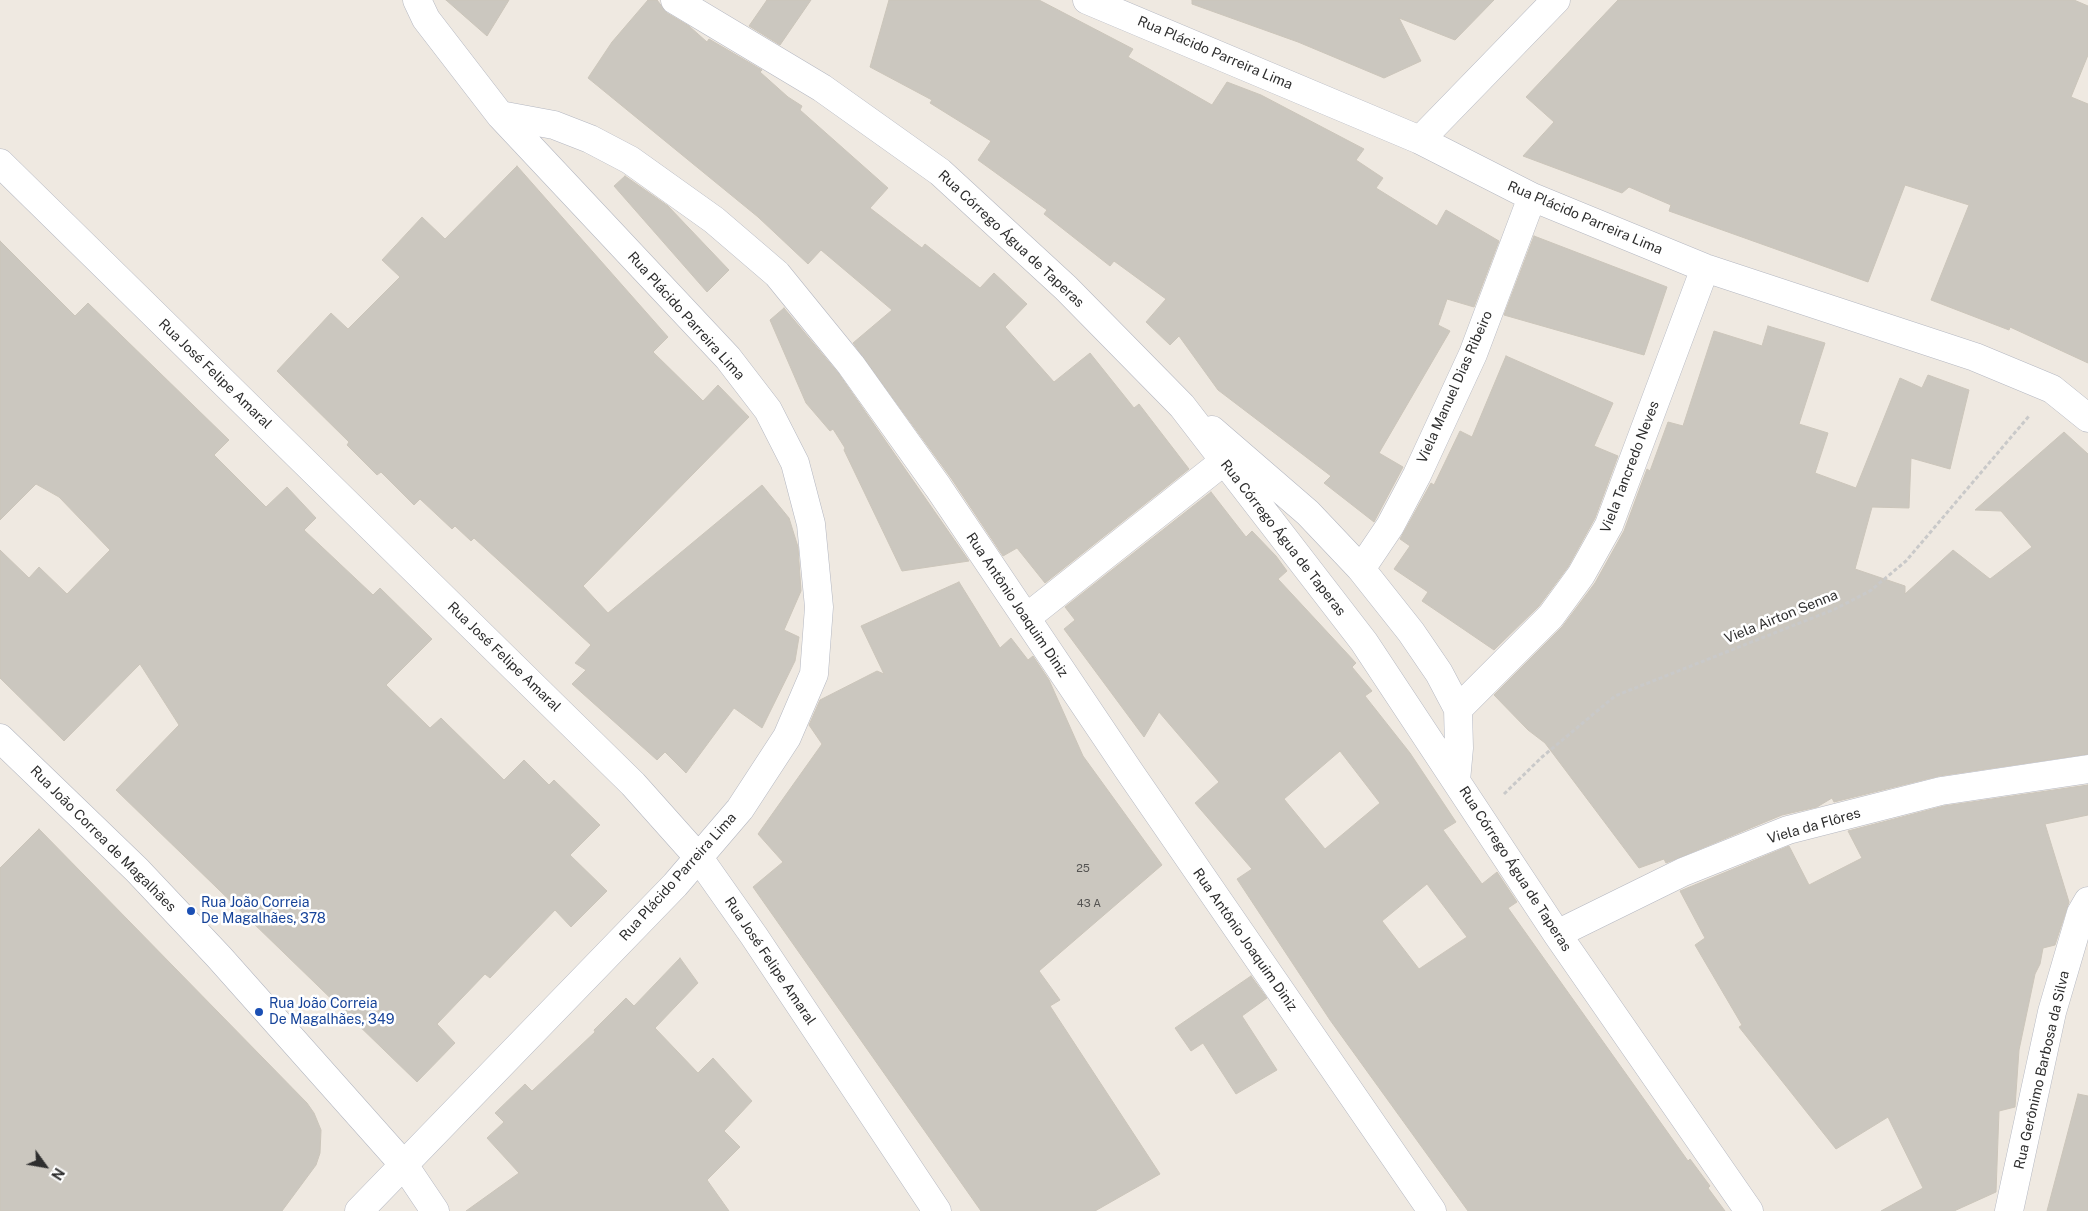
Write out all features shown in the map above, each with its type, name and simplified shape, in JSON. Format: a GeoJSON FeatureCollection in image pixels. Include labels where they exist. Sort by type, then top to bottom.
{"type":"FeatureCollection","features":[{"type":"Feature","properties":{"kind":"street","name":"Rua Plácido Parreira Lima"},"geometry":{"type":"LineString","coordinates":[[359,1211],[699,858],[740,809],[788,737],[814,674],[820,607],[811,524],[795,463],[768,410],[728,358],[500,115],[426,19],[417,0]]}},
{"type":"Feature","properties":{"kind":"street","name":"Rua Córrego Água de Taperas"},"geometry":{"type":"LineString","coordinates":[[675,0],[822,88],[940,172],[1066,288],[1182,406],[1223,462],[1364,642],[1557,934],[1749,1211]]}},
{"type":"Feature","properties":{"kind":"street","name":"Rua Plácido Parreira Lima"},"geometry":{"type":"LineString","coordinates":[[1087,0],[1420,140],[1532,197],[1704,268],[1975,357],[2052,389],[2088,418]]}},
{"type":"Feature","properties":{"kind":"street"},"geometry":{"type":"LineString","coordinates":[[1420,140],[1556,0]]}},
{"type":"Feature","properties":{"kind":"street","name":"Rua Antônio Joaquim Diniz"},"geometry":{"type":"LineString","coordinates":[[500,115],[554,125],[590,139],[630,160],[714,220],[777,274],[851,365],[893,423],[1432,1211]]}},
{"type":"Feature","properties":{"kind":"street","name":"Rua José Felipe Amaral"},"geometry":{"type":"LineString","coordinates":[[0,163],[633,784],[699,858],[754,936],[937,1211]]}},
{"type":"Feature","properties":{"kind":"street","name":"Viela Manuel Dias Ribeiro"},"geometry":{"type":"LineString","coordinates":[[1361,568],[1390,526],[1417,475],[1473,354],[1532,197]]}},
{"type":"Feature","properties":{"kind":"street","name":"Viela Tancredo Neves"},"geometry":{"type":"LineString","coordinates":[[1458,709],[1551,616],[1581,575],[1610,525],[1704,268]]}},
{"type":"Feature","properties":{"kind":"street"},"geometry":{"type":"LineString","coordinates":[[1182,406],[1249,460],[1308,513],[1361,568],[1411,632],[1439,673],[1458,709],[1459,748],[1456,780]]}},
{"type":"Feature","properties":{"kind":"street"},"geometry":{"type":"LineString","coordinates":[[1026,618],[1223,462]]}},
{"type":"Feature","properties":{"kind":"street","name":"Rua João Correa de Magalhães"},"geometry":{"type":"LineString","coordinates":[[0,738],[137,870],[219,957],[404,1165],[435,1211]]}},
{"type":"Feature","properties":{"kind":"street","name":"Viela da Flôres"},"geometry":{"type":"LineString","coordinates":[[1557,934],[1683,872],[1788,830],[1941,791],[2088,770]]}},
{"type":"Feature","properties":{"kind":"street","name":"Rua Gerônimo Barbosa da Silva"},"geometry":{"type":"LineString","coordinates":[[2009,1211],[2052,1012],[2081,913],[2088,902]]}},
{"type":"Feature","properties":{"kind":"path","name":"Viela Airton Senna"},"geometry":{"type":"LineString","coordinates":[[1481,817],[1542,757],[1615,696],[1835,609],[1870,591],[1906,561],[2052,389]]}},
{"type":"Feature","properties":{"kind":"building"},"geometry":{"type":"Polygon","coordinates":[[[446,0],[509,0],[487,36],[446,0]]]}},
{"type":"Feature","properties":{"kind":"building"},"geometry":{"type":"Polygon","coordinates":[[[648,0],[657,0],[667,13],[689,26],[707,42],[709,39],[762,70],[760,72],[788,97],[802,106],[800,110],[888,188],[870,208],[922,248],[925,244],[980,288],[994,273],[1027,304],[1005,327],[1054,382],[1090,353],[1134,408],[1139,404],[1189,469],[1045,583],[1017,548],[1003,556],[951,478],[853,343],[892,310],[821,250],[808,264],[758,217],[588,78],[612,42],[648,0]]]}},
{"type":"Feature","properties":{"kind":"building"},"geometry":{"type":"Polygon","coordinates":[[[767,0],[811,0],[780,45],[749,26],[767,0]]]}},
{"type":"Feature","properties":{"kind":"building"},"geometry":{"type":"Polygon","coordinates":[[[889,0],[1039,0],[1133,49],[1128,57],[1212,105],[1227,82],[1261,95],[1364,149],[1356,160],[1383,178],[1376,188],[1437,226],[1446,210],[1499,241],[1474,307],[1447,299],[1438,325],[1450,331],[1379,453],[1403,467],[1374,522],[1324,483],[1331,476],[1218,390],[1179,336],[1170,345],[1146,322],[1166,299],[1114,261],[1110,266],[1044,214],[1047,210],[978,160],[991,141],[930,103],[932,100],[870,67],[889,0]]]}},
{"type":"Feature","properties":{"kind":"building"},"geometry":{"type":"Polygon","coordinates":[[[1192,0],[1494,0],[1455,40],[1399,18],[1421,61],[1384,78],[1298,42],[1192,4],[1192,0]]]}},
{"type":"Feature","properties":{"kind":"building"},"geometry":{"type":"Polygon","coordinates":[[[1618,0],[2074,0],[2088,6],[2088,55],[2071,97],[2088,104],[2088,363],[2010,327],[2009,330],[1931,300],[1969,205],[1905,185],[1868,282],[1669,211],[1671,205],[1629,187],[1622,193],[1523,156],[1554,122],[1526,97],[1618,0]]]}},
{"type":"Feature","properties":{"kind":"building"},"geometry":{"type":"Polygon","coordinates":[[[517,166],[668,337],[653,352],[703,401],[718,385],[749,417],[583,586],[608,613],[762,485],[789,518],[798,547],[801,591],[784,630],[799,637],[795,661],[762,728],[734,708],[686,773],[665,752],[657,760],[572,684],[586,670],[575,663],[591,645],[474,538],[471,541],[455,526],[452,529],[420,499],[414,505],[381,472],[377,475],[347,445],[349,442],[277,371],[331,313],[348,329],[400,277],[382,260],[422,217],[445,239],[517,166]]]}},
{"type":"Feature","properties":{"kind":"building"},"geometry":{"type":"Polygon","coordinates":[[[625,176],[668,206],[729,270],[707,292],[614,186],[625,176]]]}},
{"type":"Feature","properties":{"kind":"building"},"geometry":{"type":"Polygon","coordinates":[[[1534,236],[1667,287],[1644,355],[1504,315],[1534,236]]]}},
{"type":"Feature","properties":{"kind":"building"},"geometry":{"type":"Polygon","coordinates":[[[0,241],[75,316],[88,303],[229,440],[214,455],[266,507],[287,487],[316,518],[304,530],[373,595],[380,588],[432,639],[386,685],[430,728],[441,718],[504,780],[524,760],[549,785],[554,780],[600,825],[570,855],[607,891],[571,927],[555,910],[490,978],[485,974],[437,1024],[455,1043],[417,1082],[116,790],[179,725],[140,664],[64,741],[0,678],[0,550],[29,578],[39,567],[67,594],[110,550],[59,497],[36,484],[0,520],[0,241]]]}},
{"type":"Feature","properties":{"kind":"building"},"geometry":{"type":"Polygon","coordinates":[[[784,308],[839,374],[969,561],[902,571],[844,450],[845,448],[833,429],[830,431],[806,403],[770,320],[784,308]]]}},
{"type":"Feature","properties":{"kind":"building"},"geometry":{"type":"Polygon","coordinates":[[[1768,326],[1825,343],[1799,424],[1828,433],[1815,473],[1856,488],[1900,378],[1922,388],[1928,375],[1969,390],[1950,469],[1911,458],[1909,508],[1872,507],[1855,569],[1905,586],[1905,594],[1953,550],[1990,579],[2032,547],[2001,511],[1975,510],[2064,432],[2088,454],[2088,754],[1939,776],[1834,802],[1832,798],[1817,807],[1782,815],[1666,863],[1664,859],[1639,868],[1545,743],[1528,730],[1494,695],[1562,627],[1595,583],[1624,531],[1647,469],[1650,471],[1668,422],[1683,426],[1714,331],[1762,346],[1768,326]]]}},
{"type":"Feature","properties":{"kind":"building"},"geometry":{"type":"Polygon","coordinates":[[[1506,356],[1613,403],[1594,446],[1618,456],[1595,518],[1568,567],[1539,606],[1494,650],[1422,601],[1428,592],[1394,569],[1410,546],[1400,539],[1431,483],[1434,485],[1460,431],[1472,437],[1506,356]]]}},
{"type":"Feature","properties":{"kind":"building"},"geometry":{"type":"Polygon","coordinates":[[[1211,492],[1246,537],[1252,531],[1276,556],[1287,571],[1278,579],[1356,663],[1352,667],[1372,691],[1365,696],[1410,753],[1456,822],[1443,830],[1482,884],[1497,872],[1517,902],[1508,908],[1688,1161],[1690,1159],[1710,1186],[1708,1188],[1725,1211],[1468,1211],[1330,1020],[1237,879],[1252,869],[1195,803],[1219,782],[1159,712],[1144,737],[1064,629],[1075,620],[1065,607],[1211,492]],[[1340,751],[1284,799],[1325,849],[1380,803],[1340,751]],[[1427,884],[1382,921],[1419,969],[1467,937],[1427,884]]]}},
{"type":"Feature","properties":{"kind":"building"},"geometry":{"type":"Polygon","coordinates":[[[959,582],[1000,648],[1011,638],[1028,660],[1033,656],[1049,680],[1083,756],[1162,865],[1039,971],[1060,1000],[1050,1006],[1160,1174],[1095,1211],[981,1211],[753,887],[783,862],[758,834],[822,744],[809,725],[820,700],[877,671],[884,674],[861,626],[959,582]]]}},
{"type":"Feature","properties":{"kind":"building"},"geometry":{"type":"Polygon","coordinates":[[[2088,785],[2088,815],[2045,824],[2069,902],[2055,945],[2043,948],[2040,964],[2035,974],[2019,1050],[2015,1107],[1999,1111],[1996,1192],[1954,1211],[1881,1211],[1923,1188],[1888,1117],[1836,1149],[1739,1027],[1742,1025],[1695,945],[1705,938],[1680,891],[1789,846],[1809,885],[1862,858],[1848,831],[1944,806],[2088,785]]]}},
{"type":"Feature","properties":{"kind":"building"},"geometry":{"type":"Polygon","coordinates":[[[39,829],[307,1103],[314,1113],[321,1130],[320,1153],[316,1165],[282,1211],[0,1211],[0,868],[39,829]]]}},
{"type":"Feature","properties":{"kind":"building"},"geometry":{"type":"Polygon","coordinates":[[[680,958],[698,983],[655,1028],[698,1073],[713,1058],[752,1101],[724,1131],[740,1147],[707,1180],[729,1211],[466,1211],[519,1173],[487,1138],[504,1122],[495,1113],[525,1084],[532,1091],[595,1032],[594,1030],[626,998],[634,1006],[680,958]]]}},
{"type":"Feature","properties":{"kind":"building"},"geometry":{"type":"Polygon","coordinates":[[[1251,976],[1267,998],[1242,1016],[1277,1070],[1236,1094],[1203,1043],[1191,1051],[1175,1028],[1251,976]]]}},
{"type":"Feature","properties":{"kind":"building"},"geometry":{"type":"Polygon","coordinates":[[[2078,1094],[2088,1096],[2088,1211],[2047,1211],[2078,1094]]]}},
{"type":"Feature","properties":{"kind":"place","name":"Rua João Correia De Magalhães, 378"},"geometry":{"type":"Point","coordinates":[191,911]}},
{"type":"Feature","properties":{"kind":"place","name":"Rua João Correia De Magalhães, 349"},"geometry":{"type":"Point","coordinates":[259,1012]}}]}
